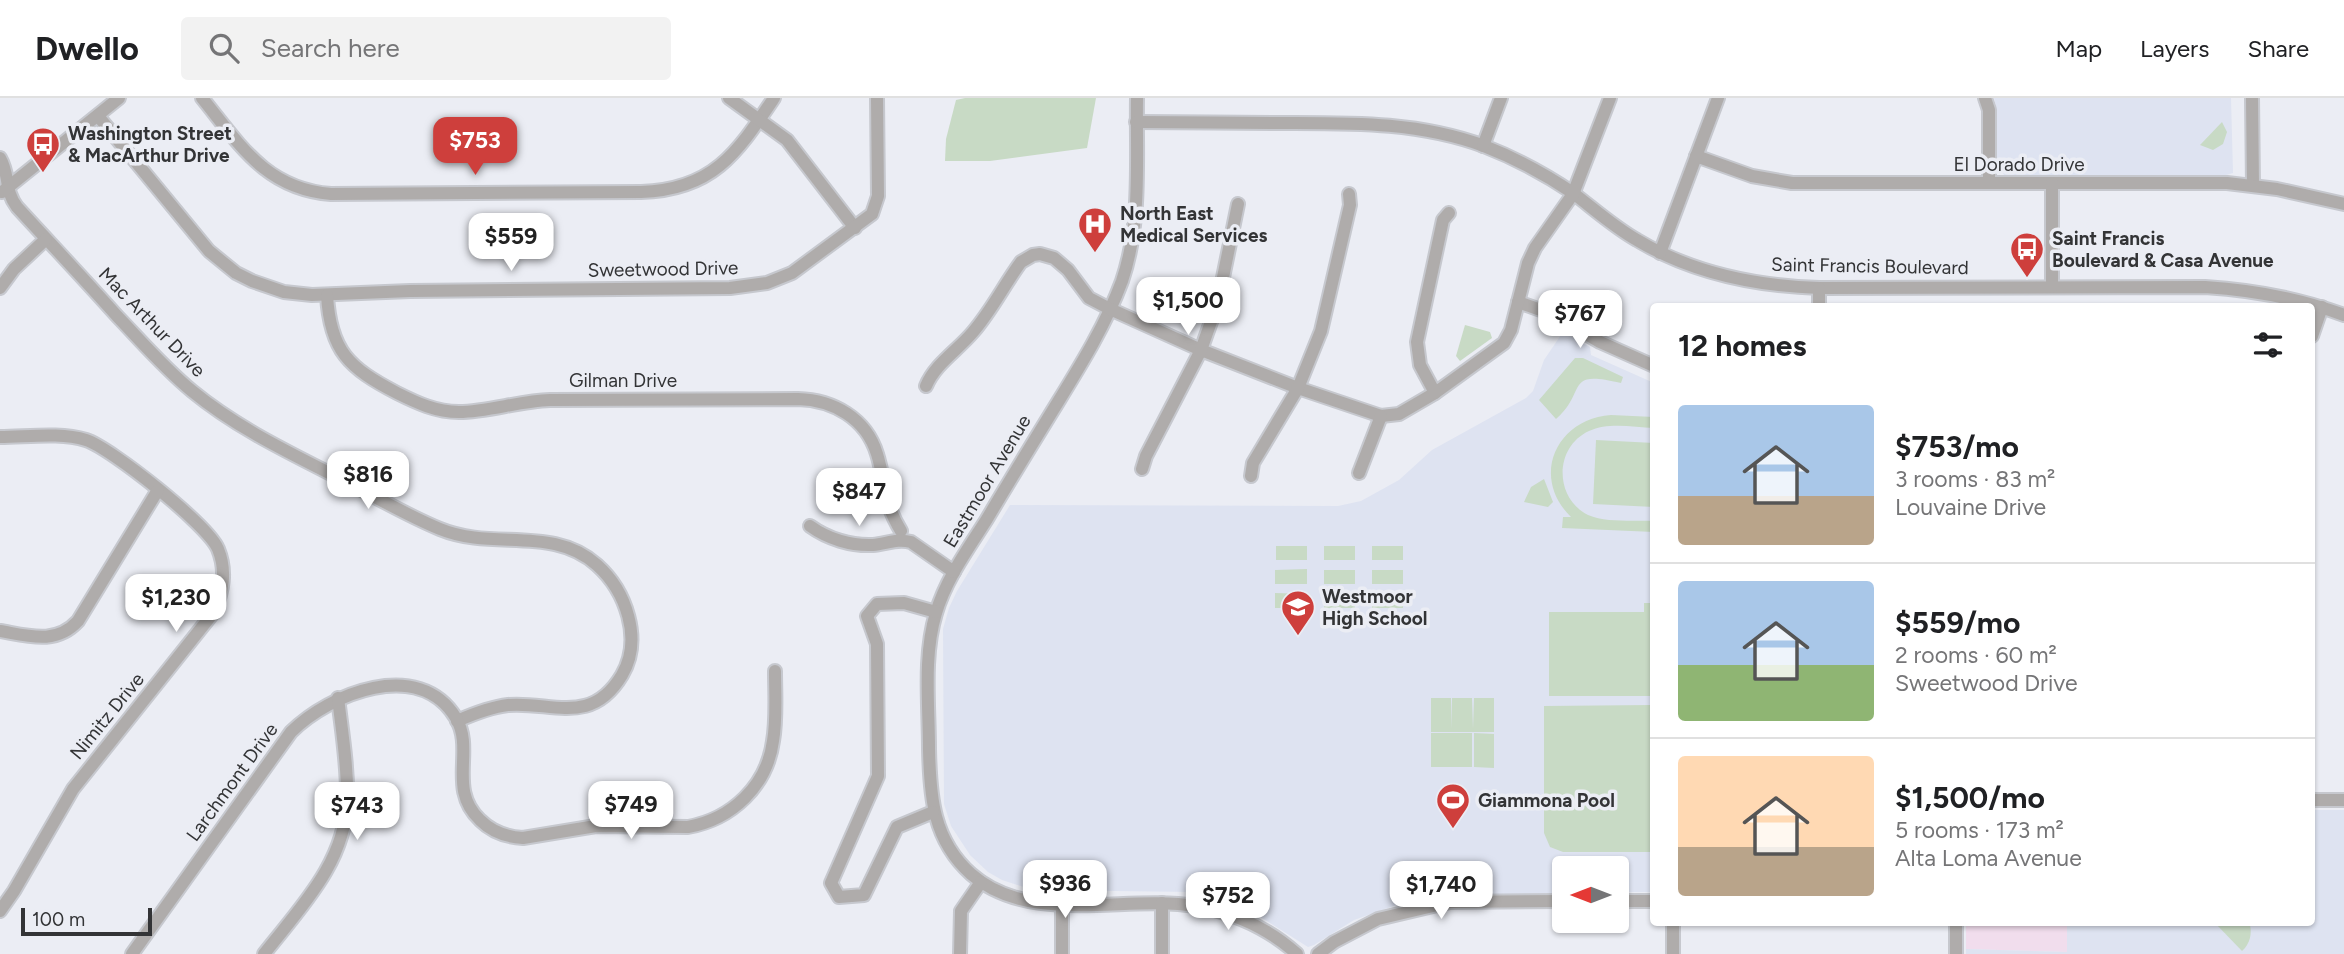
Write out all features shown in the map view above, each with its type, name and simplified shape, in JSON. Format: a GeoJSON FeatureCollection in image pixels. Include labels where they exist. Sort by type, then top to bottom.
{"type":"FeatureCollection","features":[{"type":"Feature","properties":{"kind":"street"},"geometry":{"type":"LineString","coordinates":[[3,191],[119,98]]}},
{"type":"Feature","properties":{"kind":"street"},"geometry":{"type":"LineString","coordinates":[[202,98],[247,153],[272,176],[301,190],[331,194],[667,190],[696,181],[721,167],[744,142],[774,98]]}},
{"type":"Feature","properties":{"kind":"street"},"geometry":{"type":"LineString","coordinates":[[729,98],[781,134],[855,228]]}},
{"type":"Feature","properties":{"kind":"street","name":"Sweetwood Drive"},"geometry":{"type":"LineString","coordinates":[[97,116],[197,239],[221,262],[244,277],[268,287],[299,294],[327,295],[410,291],[743,287],[767,283],[792,273],[872,214],[877,206],[877,98]]}},
{"type":"Feature","properties":{"kind":"street","name":"Eastmoor Avenue"},"geometry":{"type":"LineString","coordinates":[[1137,98],[1135,226],[1122,280],[1085,358],[954,572],[936,612],[929,647],[929,784],[933,812],[937,827],[951,853],[981,882],[1019,900],[1062,904],[1162,903],[1201,907],[1240,918],[1268,933],[1297,954]]}},
{"type":"Feature","properties":{"kind":"street"},"geometry":{"type":"LineString","coordinates":[[1483,146],[1501,98]]}},
{"type":"Feature","properties":{"kind":"street"},"geometry":{"type":"LineString","coordinates":[[926,386],[936,369],[989,312],[1016,269],[1026,258],[1040,254],[1054,258],[1068,270],[1089,298],[1201,350],[1298,388],[1381,416],[1399,414],[1435,393],[1504,342],[1511,330],[1528,263],[1535,248],[1573,194],[1610,98]]}},
{"type":"Feature","properties":{"kind":"street"},"geometry":{"type":"LineString","coordinates":[[1660,253],[1717,98]]}},
{"type":"Feature","properties":{"kind":"street"},"geometry":{"type":"LineString","coordinates":[[1985,98],[1989,110],[1989,183]]}},
{"type":"Feature","properties":{"kind":"street"},"geometry":{"type":"LineString","coordinates":[[2252,98],[2252,185]]}},
{"type":"Feature","properties":{"kind":"street","name":"Saint Francis Boulevard"},"geometry":{"type":"LineString","coordinates":[[1136,122],[1389,125],[1438,133],[1483,146],[1531,167],[1612,224],[1660,253],[1686,264],[1737,279],[1819,288],[2205,287],[2236,289],[2307,303]]}},
{"type":"Feature","properties":{"kind":"street","name":"El Dorado Drive"},"geometry":{"type":"LineString","coordinates":[[1696,156],[1752,176],[1792,183],[2200,182],[2252,185],[2344,204]]}},
{"type":"Feature","properties":{"kind":"street"},"geometry":{"type":"LineString","coordinates":[[0,158],[6,170],[3,191]]}},
{"type":"Feature","properties":{"kind":"street"},"geometry":{"type":"LineString","coordinates":[[2052,183],[2052,287]]}},
{"type":"Feature","properties":{"kind":"street","name":"Mac Arthur Drive"},"geometry":{"type":"LineString","coordinates":[[3,191],[173,374],[235,422],[292,454],[443,530],[492,541],[556,543],[583,555],[607,576],[624,602],[631,632],[628,662],[622,675],[605,694],[582,707],[569,709],[509,705],[484,710],[457,721]]}},
{"type":"Feature","properties":{"kind":"street"},"geometry":{"type":"LineString","coordinates":[[1251,475],[1253,463],[1298,388],[1321,331],[1350,205],[1349,194]]}},
{"type":"Feature","properties":{"kind":"street"},"geometry":{"type":"LineString","coordinates":[[1142,469],[1146,456],[1201,350],[1218,302],[1238,204]]}},
{"type":"Feature","properties":{"kind":"street"},"geometry":{"type":"LineString","coordinates":[[1435,393],[1420,365],[1417,342],[1443,220],[1449,214]]}},
{"type":"Feature","properties":{"kind":"street"},"geometry":{"type":"LineString","coordinates":[[0,289],[14,269],[46,239]]}},
{"type":"Feature","properties":{"kind":"street"},"geometry":{"type":"LineString","coordinates":[[1819,288],[1819,303]]}},
{"type":"Feature","properties":{"kind":"street","name":"Gilman Drive"},"geometry":{"type":"LineString","coordinates":[[327,295],[330,326],[340,350],[349,362],[371,379],[434,409],[472,411],[511,403],[550,400],[798,398],[824,401],[851,416],[873,444],[888,505],[902,535]]}},
{"type":"Feature","properties":{"kind":"street"},"geometry":{"type":"LineString","coordinates":[[1518,302],[1552,314],[1600,342],[1650,364]]}},
{"type":"Feature","properties":{"kind":"street","name":"Saint Francis Boulevard"},"geometry":{"type":"LineString","coordinates":[[2315,305],[2344,315]]}},
{"type":"Feature","properties":{"kind":"street"},"geometry":{"type":"LineString","coordinates":[[2315,327],[2322,307]]}},
{"type":"Feature","properties":{"kind":"street"},"geometry":{"type":"LineString","coordinates":[[1359,473],[1381,416]]}},
{"type":"Feature","properties":{"kind":"street","name":"Nimitz Drive"},"geometry":{"type":"LineString","coordinates":[[0,437],[83,439],[113,454],[200,524],[217,547],[223,575],[219,600],[207,622],[73,789],[0,911]]}},
{"type":"Feature","properties":{"kind":"street"},"geometry":{"type":"LineString","coordinates":[[0,631],[46,638],[71,629],[158,490]]}},
{"type":"Feature","properties":{"kind":"street"},"geometry":{"type":"LineString","coordinates":[[810,526],[833,538],[854,544],[873,544],[902,535],[954,572]]}},
{"type":"Feature","properties":{"kind":"street"},"geometry":{"type":"LineString","coordinates":[[933,812],[898,827],[864,895],[839,897],[831,883],[878,776],[877,644],[867,616],[877,604],[904,603],[936,612]]}},
{"type":"Feature","properties":{"kind":"street"},"geometry":{"type":"LineString","coordinates":[[457,721],[461,733],[461,772],[465,797],[475,816],[494,831],[523,838],[596,826],[688,827],[713,820],[737,806],[764,773],[773,742],[775,671]]}},
{"type":"Feature","properties":{"kind":"street","name":"Larchmont Drive"},"geometry":{"type":"LineString","coordinates":[[132,954],[290,732],[312,713],[338,698],[379,687],[415,688],[443,703],[457,721]]}},
{"type":"Feature","properties":{"kind":"street"},"geometry":{"type":"LineString","coordinates":[[264,954],[326,873],[341,838],[347,803],[338,698]]}},
{"type":"Feature","properties":{"kind":"street"},"geometry":{"type":"LineString","coordinates":[[2315,800],[2344,800]]}},
{"type":"Feature","properties":{"kind":"street"},"geometry":{"type":"LineString","coordinates":[[960,954],[961,911],[981,882]]}},
{"type":"Feature","properties":{"kind":"street"},"geometry":{"type":"LineString","coordinates":[[1318,954],[1334,942],[1378,919],[1450,902],[1552,901]]}},
{"type":"Feature","properties":{"kind":"street"},"geometry":{"type":"LineString","coordinates":[[1629,901],[1650,901]]}},
{"type":"Feature","properties":{"kind":"street"},"geometry":{"type":"LineString","coordinates":[[1162,903],[1162,954]]}},
{"type":"Feature","properties":{"kind":"street"},"geometry":{"type":"LineString","coordinates":[[1062,904],[1062,954]]}},
{"type":"Feature","properties":{"kind":"street"},"geometry":{"type":"LineString","coordinates":[[1673,926],[1673,954]]}},
{"type":"Feature","properties":{"kind":"street"},"geometry":{"type":"LineString","coordinates":[[1956,926],[1956,954]]}},
{"type":"Feature","properties":{"kind":"shaded area"},"geometry":{"type":"Polygon","coordinates":[[[1994,98],[2231,98],[2233,173],[2005,176],[1997,167],[1997,110],[1994,98]]]}},
{"type":"Feature","properties":{"kind":"shaded area","name":"Westmoor High School"},"geometry":{"type":"Polygon","coordinates":[[[1563,332],[1590,347],[1591,355],[1650,381],[1650,892],[1629,892],[1629,856],[1552,856],[1552,893],[1422,896],[1354,920],[1308,947],[1254,913],[1195,892],[1033,890],[1002,880],[988,872],[970,855],[951,826],[944,804],[943,629],[957,591],[1010,505],[1338,506],[1361,501],[1399,480],[1432,450],[1526,398],[1533,391],[1544,360],[1563,332]]]}},
{"type":"Feature","properties":{"kind":"shaded area"},"geometry":{"type":"Polygon","coordinates":[[[2315,810],[2344,810],[2344,954],[1966,954],[1966,949],[2067,952],[2067,926],[2315,926],[2315,810]]]}},
{"type":"Feature","properties":{"kind":"shaded area"},"geometry":{"type":"Polygon","coordinates":[[[1966,926],[2067,926],[2067,952],[1966,949],[1966,926]]]}},
{"type":"Feature","properties":{"kind":"green space"},"geometry":{"type":"Polygon","coordinates":[[[1096,98],[1087,148],[990,161],[945,161],[946,139],[956,100],[1096,98]]]}},
{"type":"Feature","properties":{"kind":"green space"},"geometry":{"type":"Polygon","coordinates":[[[2222,122],[2227,132],[2223,144],[2213,150],[2200,145],[2222,122]]]}},
{"type":"Feature","properties":{"kind":"green space"},"geometry":{"type":"Polygon","coordinates":[[[1465,325],[1490,332],[1492,338],[1460,361],[1456,356],[1465,325]]]}},
{"type":"Feature","properties":{"kind":"green space"},"geometry":{"type":"Polygon","coordinates":[[[1575,358],[1583,358],[1623,377],[1621,383],[1603,379],[1583,381],[1566,409],[1556,419],[1539,400],[1575,358]]]}},
{"type":"Feature","properties":{"kind":"green space"},"geometry":{"type":"Polygon","coordinates":[[[1611,415],[1650,417],[1650,428],[1596,428],[1578,439],[1569,448],[1564,460],[1564,485],[1569,497],[1577,507],[1595,518],[1650,521],[1650,532],[1562,528],[1563,517],[1571,517],[1559,501],[1552,485],[1551,468],[1555,452],[1563,438],[1592,419],[1611,415]]]}},
{"type":"Feature","properties":{"kind":"green space"},"geometry":{"type":"Polygon","coordinates":[[[1596,440],[1650,443],[1650,507],[1593,504],[1596,440]]]}},
{"type":"Feature","properties":{"kind":"green space"},"geometry":{"type":"Polygon","coordinates":[[[1544,479],[1553,502],[1548,507],[1524,502],[1531,487],[1544,479]]]}},
{"type":"Feature","properties":{"kind":"green space"},"geometry":{"type":"Polygon","coordinates":[[[1276,546],[1307,546],[1307,560],[1276,560],[1276,546]]]}},
{"type":"Feature","properties":{"kind":"green space"},"geometry":{"type":"Polygon","coordinates":[[[1324,546],[1355,546],[1355,560],[1324,560],[1324,546]]]}},
{"type":"Feature","properties":{"kind":"green space"},"geometry":{"type":"Polygon","coordinates":[[[1372,546],[1403,546],[1403,560],[1372,560],[1372,546]]]}},
{"type":"Feature","properties":{"kind":"green space"},"geometry":{"type":"Polygon","coordinates":[[[1307,569],[1307,584],[1275,584],[1275,570],[1307,569]]]}},
{"type":"Feature","properties":{"kind":"green space"},"geometry":{"type":"Polygon","coordinates":[[[1324,570],[1355,570],[1355,584],[1324,584],[1324,570]]]}},
{"type":"Feature","properties":{"kind":"green space"},"geometry":{"type":"Polygon","coordinates":[[[1372,570],[1403,570],[1403,584],[1372,584],[1372,570]]]}},
{"type":"Feature","properties":{"kind":"green space"},"geometry":{"type":"Polygon","coordinates":[[[1275,593],[1307,594],[1307,608],[1275,608],[1275,593]]]}},
{"type":"Feature","properties":{"kind":"green space"},"geometry":{"type":"Polygon","coordinates":[[[1324,594],[1355,594],[1355,608],[1324,608],[1324,594]]]}},
{"type":"Feature","properties":{"kind":"green space"},"geometry":{"type":"Polygon","coordinates":[[[1372,594],[1403,594],[1403,608],[1372,608],[1372,594]]]}},
{"type":"Feature","properties":{"kind":"green space"},"geometry":{"type":"Polygon","coordinates":[[[1644,603],[1650,603],[1650,696],[1549,696],[1549,612],[1644,612],[1644,603]]]}},
{"type":"Feature","properties":{"kind":"green space"},"geometry":{"type":"Polygon","coordinates":[[[1431,698],[1451,698],[1452,729],[1452,698],[1472,698],[1473,729],[1474,698],[1494,698],[1494,732],[1431,732],[1431,698]]]}},
{"type":"Feature","properties":{"kind":"green space"},"geometry":{"type":"Polygon","coordinates":[[[1650,705],[1650,852],[1563,852],[1550,847],[1544,833],[1544,706],[1650,705]]]}},
{"type":"Feature","properties":{"kind":"green space"},"geometry":{"type":"Polygon","coordinates":[[[1431,733],[1472,733],[1472,767],[1431,767],[1431,733]]]}},
{"type":"Feature","properties":{"kind":"green space"},"geometry":{"type":"Polygon","coordinates":[[[1474,733],[1494,734],[1494,768],[1474,767],[1474,733]]]}},
{"type":"Feature","properties":{"kind":"green space"},"geometry":{"type":"Polygon","coordinates":[[[2218,926],[2250,926],[2249,941],[2242,951],[2218,926]]]}},
{"type":"Feature","properties":{"kind":"place","name":"Washington Street & MacArthur Drive"},"geometry":{"type":"Point","coordinates":[43,174]}},
{"type":"Feature","properties":{"kind":"place","name":"North East Medical Services"},"geometry":{"type":"Point","coordinates":[1095,254]}},
{"type":"Feature","properties":{"kind":"place","name":"Saint Francis Boulevard & Casa Avenue"},"geometry":{"type":"Point","coordinates":[2027,279]}},
{"type":"Feature","properties":{"kind":"place","name":"Westmoor High School"},"geometry":{"type":"Point","coordinates":[1298,637]}},
{"type":"Feature","properties":{"kind":"place","name":"Giammona Pool"},"geometry":{"type":"Point","coordinates":[1453,830]}}]}
